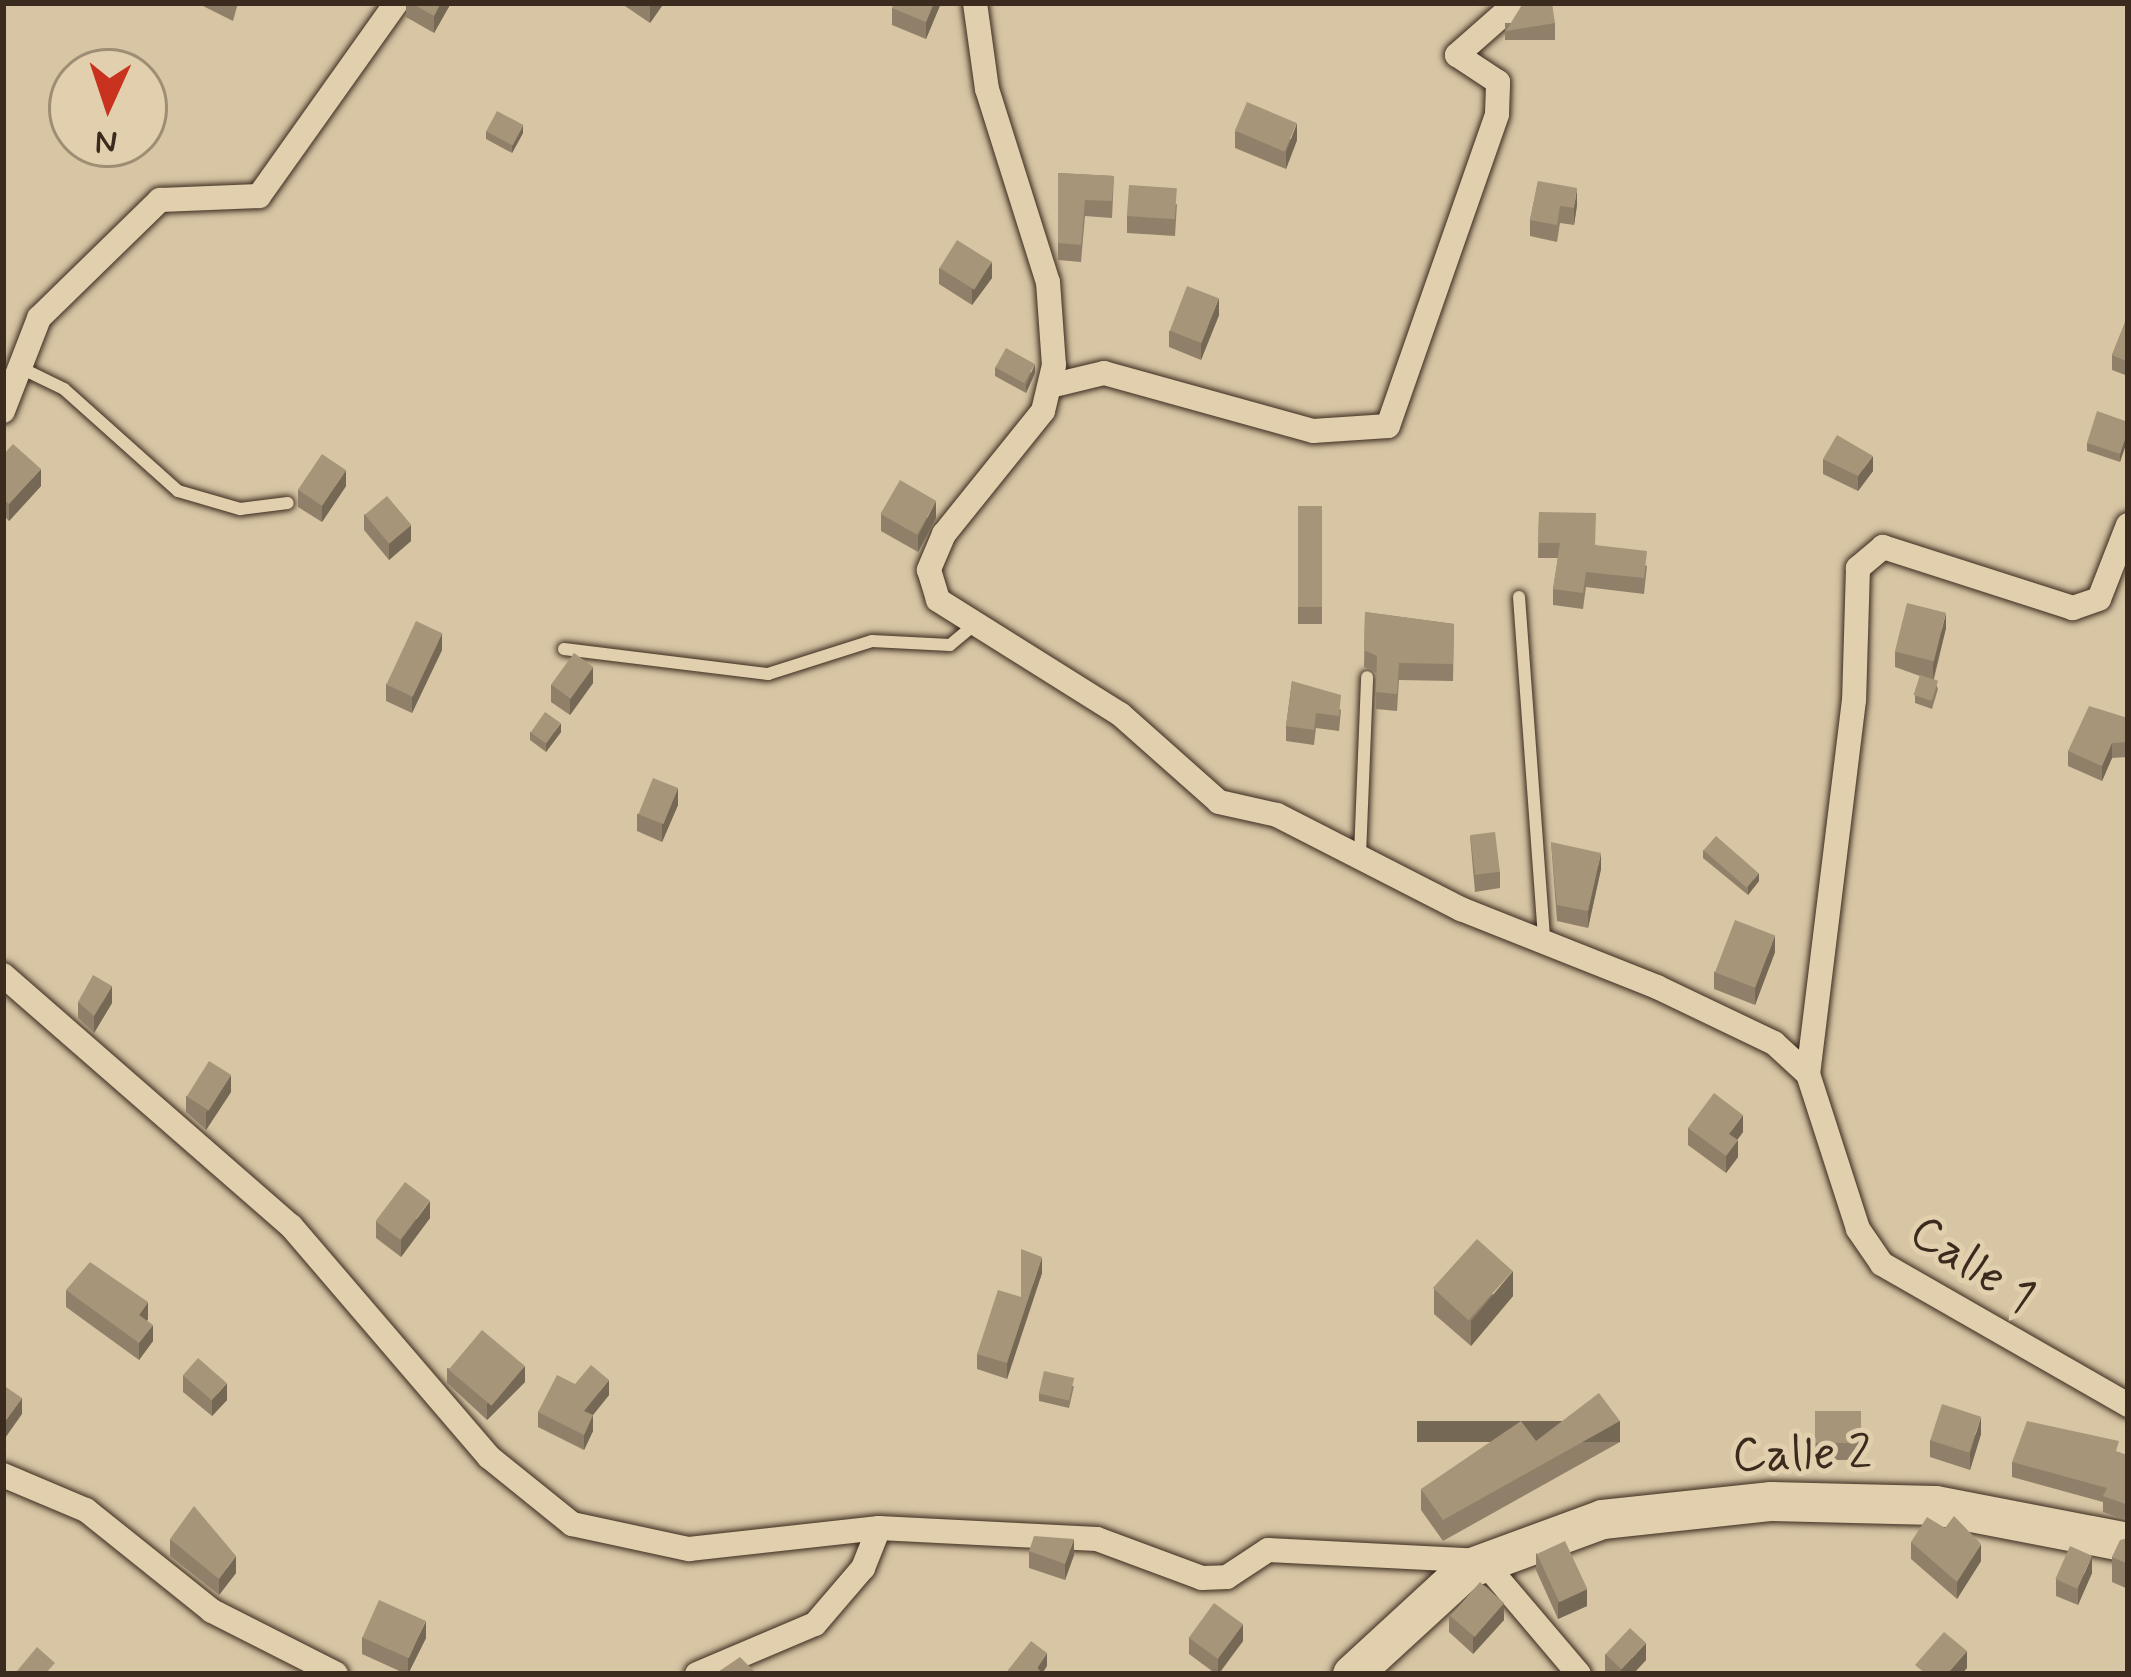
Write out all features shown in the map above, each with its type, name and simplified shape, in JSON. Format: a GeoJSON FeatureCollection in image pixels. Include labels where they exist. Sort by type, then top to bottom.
{"type":"FeatureCollection","features":[{"type":"Feature","properties":{"kind":"main road","name":"Calle 2"},"geometry":{"type":"LineString","coordinates":[[1483,1561],[1602,1519],[1771,1501],[1935,1505],[2128,1542]]}},
{"type":"Feature","properties":{"kind":"main road"},"geometry":{"type":"LineString","coordinates":[[1352,1674],[1483,1561]]}},
{"type":"Feature","properties":{"kind":"street"},"geometry":{"type":"LineString","coordinates":[[3,411],[39,318],[160,200],[259,196],[396,3]]}},
{"type":"Feature","properties":{"kind":"street"},"geometry":{"type":"LineString","coordinates":[[975,3],[987,89],[1048,283],[1050,386],[929,570],[938,600],[1120,714],[1219,802],[1277,815],[1544,947],[1754,1034],[1808,1074],[1854,700],[1858,568],[1883,547],[2073,608],[2099,599],[2128,525]]}},
{"type":"Feature","properties":{"kind":"street"},"geometry":{"type":"LineString","coordinates":[[1050,386],[1104,373],[1312,431],[1388,426],[1436,261],[1497,114],[1498,82],[1457,55],[1516,3]]}},
{"type":"Feature","properties":{"kind":"street"},"geometry":{"type":"LineString","coordinates":[[3,975],[291,1226],[489,1457],[558,1515],[642,1546],[689,1549],[879,1528],[1097,1538],[1202,1578],[1227,1577],[1268,1550],[1483,1561],[1579,1674]]}},
{"type":"Feature","properties":{"kind":"street","name":"Calle 1"},"geometry":{"type":"LineString","coordinates":[[1808,1074],[1858,1229],[1882,1264],[2128,1406]]}},
{"type":"Feature","properties":{"kind":"street"},"geometry":{"type":"LineString","coordinates":[[3,1475],[86,1510],[212,1612],[337,1674]]}},
{"type":"Feature","properties":{"kind":"street"},"geometry":{"type":"LineString","coordinates":[[697,1674],[815,1624],[863,1568],[879,1528]]}},
{"type":"Feature","properties":{"kind":"lane"},"geometry":{"type":"LineString","coordinates":[[23,369],[64,389],[178,491],[240,509],[288,503]]}},
{"type":"Feature","properties":{"kind":"lane"},"geometry":{"type":"LineString","coordinates":[[1519,597],[1544,947]]}},
{"type":"Feature","properties":{"kind":"lane"},"geometry":{"type":"LineString","coordinates":[[564,649],[768,674],[872,640],[950,645],[975,624]]}},
{"type":"Feature","properties":{"kind":"lane"},"geometry":{"type":"LineString","coordinates":[[1360,856],[1366,677]]}},
{"type":"Feature","properties":{"kind":"building"},"geometry":{"type":"Polygon","coordinates":[[[411,3],[441,3],[434,16],[411,3]]]}},
{"type":"Feature","properties":{"kind":"building"},"geometry":{"type":"Polygon","coordinates":[[[894,3],[934,3],[926,22],[892,8],[894,3]]]}},
{"type":"Feature","properties":{"kind":"building"},"geometry":{"type":"Polygon","coordinates":[[[1523,3],[1552,3],[1555,23],[1506,31],[1523,3]]]}},
{"type":"Feature","properties":{"kind":"building"},"geometry":{"type":"Polygon","coordinates":[[[1247,102],[1297,123],[1285,152],[1235,131],[1247,102]]]}},
{"type":"Feature","properties":{"kind":"building"},"geometry":{"type":"Polygon","coordinates":[[[497,111],[523,125],[513,145],[486,131],[497,111]]]}},
{"type":"Feature","properties":{"kind":"building"},"geometry":{"type":"Polygon","coordinates":[[[1058,173],[1114,176],[1112,201],[1085,200],[1081,245],[1058,243],[1058,173]]]}},
{"type":"Feature","properties":{"kind":"building"},"geometry":{"type":"Polygon","coordinates":[[[1538,181],[1577,188],[1574,208],[1560,206],[1557,225],[1530,220],[1538,181]]]}},
{"type":"Feature","properties":{"kind":"building"},"geometry":{"type":"Polygon","coordinates":[[[1129,185],[1177,188],[1175,219],[1127,216],[1129,185]]]}},
{"type":"Feature","properties":{"kind":"building"},"geometry":{"type":"Polygon","coordinates":[[[957,240],[992,262],[974,290],[940,268],[957,240]]]}},
{"type":"Feature","properties":{"kind":"building"},"geometry":{"type":"Polygon","coordinates":[[[1187,286],[1219,298],[1202,343],[1170,331],[1187,286]]]}},
{"type":"Feature","properties":{"kind":"building"},"geometry":{"type":"Polygon","coordinates":[[[2128,315],[2128,362],[2112,355],[2128,315]]]}},
{"type":"Feature","properties":{"kind":"building"},"geometry":{"type":"Polygon","coordinates":[[[1006,348],[1035,364],[1024,383],[995,367],[1006,348]]]}},
{"type":"Feature","properties":{"kind":"building"},"geometry":{"type":"Polygon","coordinates":[[[2097,411],[2128,422],[2120,454],[2087,443],[2097,411]]]}},
{"type":"Feature","properties":{"kind":"building"},"geometry":{"type":"Polygon","coordinates":[[[1837,435],[1873,456],[1858,476],[1823,459],[1837,435]]]}},
{"type":"Feature","properties":{"kind":"building"},"geometry":{"type":"Polygon","coordinates":[[[13,444],[41,469],[9,504],[3,499],[3,455],[13,444]]]}},
{"type":"Feature","properties":{"kind":"building"},"geometry":{"type":"Polygon","coordinates":[[[322,454],[346,470],[322,506],[298,490],[322,454]]]}},
{"type":"Feature","properties":{"kind":"building"},"geometry":{"type":"Polygon","coordinates":[[[900,480],[936,501],[917,535],[880,514],[900,480]]]}},
{"type":"Feature","properties":{"kind":"building"},"geometry":{"type":"Polygon","coordinates":[[[387,496],[411,525],[389,544],[365,515],[387,496]]]}},
{"type":"Feature","properties":{"kind":"building"},"geometry":{"type":"Polygon","coordinates":[[[1298,506],[1322,506],[1322,607],[1298,607],[1298,506]]]}},
{"type":"Feature","properties":{"kind":"building"},"geometry":{"type":"Polygon","coordinates":[[[1539,512],[1596,513],[1595,545],[1647,551],[1644,578],[1586,572],[1583,593],[1553,589],[1560,543],[1538,543],[1539,512]]]}},
{"type":"Feature","properties":{"kind":"building"},"geometry":{"type":"Polygon","coordinates":[[[1907,603],[1946,613],[1934,661],[1895,652],[1907,603]]]}},
{"type":"Feature","properties":{"kind":"building"},"geometry":{"type":"Polygon","coordinates":[[[1365,612],[1454,624],[1453,664],[1399,663],[1397,694],[1376,692],[1377,656],[1364,650],[1365,612]]]}},
{"type":"Feature","properties":{"kind":"building"},"geometry":{"type":"Polygon","coordinates":[[[416,621],[442,633],[413,697],[386,684],[416,621]]]}},
{"type":"Feature","properties":{"kind":"building"},"geometry":{"type":"Polygon","coordinates":[[[574,653],[593,667],[570,699],[551,685],[574,653]]]}},
{"type":"Feature","properties":{"kind":"building"},"geometry":{"type":"Polygon","coordinates":[[[1920,675],[1938,681],[1932,701],[1914,695],[1920,675]]]}},
{"type":"Feature","properties":{"kind":"building"},"geometry":{"type":"Polygon","coordinates":[[[1292,681],[1341,695],[1339,716],[1316,713],[1314,730],[1286,726],[1292,681]]]}},
{"type":"Feature","properties":{"kind":"building"},"geometry":{"type":"Polygon","coordinates":[[[2089,706],[2128,718],[2128,742],[2112,743],[2102,766],[2068,751],[2089,706]]]}},
{"type":"Feature","properties":{"kind":"building"},"geometry":{"type":"Polygon","coordinates":[[[545,712],[561,723],[546,743],[531,732],[545,712]]]}},
{"type":"Feature","properties":{"kind":"building"},"geometry":{"type":"Polygon","coordinates":[[[653,778],[678,788],[663,824],[638,814],[653,778]]]}},
{"type":"Feature","properties":{"kind":"building"},"geometry":{"type":"Polygon","coordinates":[[[1495,832],[1500,872],[1475,875],[1470,835],[1495,832]]]}},
{"type":"Feature","properties":{"kind":"building"},"geometry":{"type":"Polygon","coordinates":[[[1716,836],[1759,873],[1747,888],[1704,850],[1716,836]]]}},
{"type":"Feature","properties":{"kind":"building"},"geometry":{"type":"Polygon","coordinates":[[[1551,842],[1601,853],[1588,911],[1557,905],[1551,842]]]}},
{"type":"Feature","properties":{"kind":"building"},"geometry":{"type":"Polygon","coordinates":[[[1735,920],[1775,935],[1755,988],[1715,972],[1735,920]]]}},
{"type":"Feature","properties":{"kind":"building"},"geometry":{"type":"Polygon","coordinates":[[[93,975],[112,986],[94,1016],[78,1002],[93,975]]]}},
{"type":"Feature","properties":{"kind":"building"},"geometry":{"type":"Polygon","coordinates":[[[209,1061],[231,1075],[209,1110],[187,1097],[209,1061]]]}},
{"type":"Feature","properties":{"kind":"building"},"geometry":{"type":"Polygon","coordinates":[[[1714,1093],[1743,1115],[1729,1134],[1738,1140],[1726,1156],[1688,1128],[1714,1093]]]}},
{"type":"Feature","properties":{"kind":"building"},"geometry":{"type":"Polygon","coordinates":[[[405,1182],[430,1201],[400,1240],[376,1221],[405,1182]]]}},
{"type":"Feature","properties":{"kind":"building"},"geometry":{"type":"Polygon","coordinates":[[[1477,1239],[1513,1271],[1469,1320],[1433,1288],[1477,1239]]]}},
{"type":"Feature","properties":{"kind":"building"},"geometry":{"type":"Polygon","coordinates":[[[1021,1249],[1042,1257],[1007,1363],[977,1354],[998,1290],[1021,1297],[1021,1249]]]}},
{"type":"Feature","properties":{"kind":"building"},"geometry":{"type":"Polygon","coordinates":[[[90,1262],[148,1302],[139,1315],[153,1325],[139,1343],[66,1290],[90,1262]]]}},
{"type":"Feature","properties":{"kind":"building"},"geometry":{"type":"Polygon","coordinates":[[[482,1330],[525,1366],[491,1406],[449,1370],[482,1330]]]}},
{"type":"Feature","properties":{"kind":"building"},"geometry":{"type":"Polygon","coordinates":[[[198,1358],[227,1383],[212,1400],[183,1375],[198,1358]]]}},
{"type":"Feature","properties":{"kind":"building"},"geometry":{"type":"Polygon","coordinates":[[[591,1365],[609,1380],[584,1411],[593,1415],[584,1435],[538,1412],[557,1375],[575,1384],[591,1365]]]}},
{"type":"Feature","properties":{"kind":"building"},"geometry":{"type":"Polygon","coordinates":[[[1044,1371],[1074,1378],[1069,1400],[1039,1393],[1044,1371]]]}},
{"type":"Feature","properties":{"kind":"building"},"geometry":{"type":"Polygon","coordinates":[[[3,1385],[22,1398],[3,1424],[3,1385]]]}},
{"type":"Feature","properties":{"kind":"building"},"geometry":{"type":"Polygon","coordinates":[[[1599,1393],[1620,1421],[1443,1520],[1421,1489],[1521,1421],[1536,1441],[1599,1393]]]}},
{"type":"Feature","properties":{"kind":"building"},"geometry":{"type":"Polygon","coordinates":[[[1942,1404],[1981,1417],[1969,1453],[1930,1440],[1942,1404]]]}},
{"type":"Feature","properties":{"kind":"building"},"geometry":{"type":"Polygon","coordinates":[[[1815,1411],[1861,1411],[1861,1443],[1815,1443],[1815,1411]]]}},
{"type":"Feature","properties":{"kind":"building"},"geometry":{"type":"Polygon","coordinates":[[[2027,1421],[2119,1441],[2116,1451],[2128,1456],[2128,1505],[2103,1496],[2107,1488],[2012,1462],[2027,1421]]]}},
{"type":"Feature","properties":{"kind":"building"},"geometry":{"type":"Polygon","coordinates":[[[194,1506],[236,1556],[219,1579],[170,1539],[194,1506]]]}},
{"type":"Feature","properties":{"kind":"building"},"geometry":{"type":"Polygon","coordinates":[[[1954,1516],[1981,1544],[1957,1582],[1911,1542],[1927,1517],[1945,1528],[1954,1516]]]}},
{"type":"Feature","properties":{"kind":"building"},"geometry":{"type":"Polygon","coordinates":[[[1034,1536],[1074,1539],[1065,1564],[1029,1551],[1034,1536]]]}},
{"type":"Feature","properties":{"kind":"building"},"geometry":{"type":"Polygon","coordinates":[[[2128,1538],[2128,1564],[2112,1557],[2120,1540],[2128,1538]]]}},
{"type":"Feature","properties":{"kind":"building"},"geometry":{"type":"Polygon","coordinates":[[[1565,1541],[1587,1589],[1559,1602],[1537,1554],[1565,1541]]]}},
{"type":"Feature","properties":{"kind":"building"},"geometry":{"type":"Polygon","coordinates":[[[2070,1546],[2092,1556],[2077,1589],[2055,1579],[2070,1546]]]}},
{"type":"Feature","properties":{"kind":"building"},"geometry":{"type":"Polygon","coordinates":[[[1480,1582],[1504,1603],[1475,1637],[1450,1616],[1480,1582]]]}},
{"type":"Feature","properties":{"kind":"building"},"geometry":{"type":"Polygon","coordinates":[[[379,1600],[426,1621],[409,1658],[362,1637],[379,1600]]]}},
{"type":"Feature","properties":{"kind":"building"},"geometry":{"type":"Polygon","coordinates":[[[1214,1603],[1243,1624],[1218,1659],[1189,1638],[1214,1603]]]}},
{"type":"Feature","properties":{"kind":"building"},"geometry":{"type":"Polygon","coordinates":[[[1630,1628],[1646,1643],[1622,1669],[1605,1654],[1630,1628]]]}},
{"type":"Feature","properties":{"kind":"building"},"geometry":{"type":"Polygon","coordinates":[[[1944,1632],[1967,1651],[1947,1674],[1926,1674],[1915,1665],[1944,1632]]]}},
{"type":"Feature","properties":{"kind":"building"},"geometry":{"type":"Polygon","coordinates":[[[1031,1641],[1047,1653],[1037,1668],[1043,1674],[1005,1674],[1031,1641]]]}},
{"type":"Feature","properties":{"kind":"building"},"geometry":{"type":"Polygon","coordinates":[[[37,1647],[55,1663],[45,1674],[21,1674],[17,1671],[37,1647]]]}},
{"type":"Feature","properties":{"kind":"building"},"geometry":{"type":"Polygon","coordinates":[[[740,1657],[757,1674],[715,1674],[740,1657]]]}}]}
